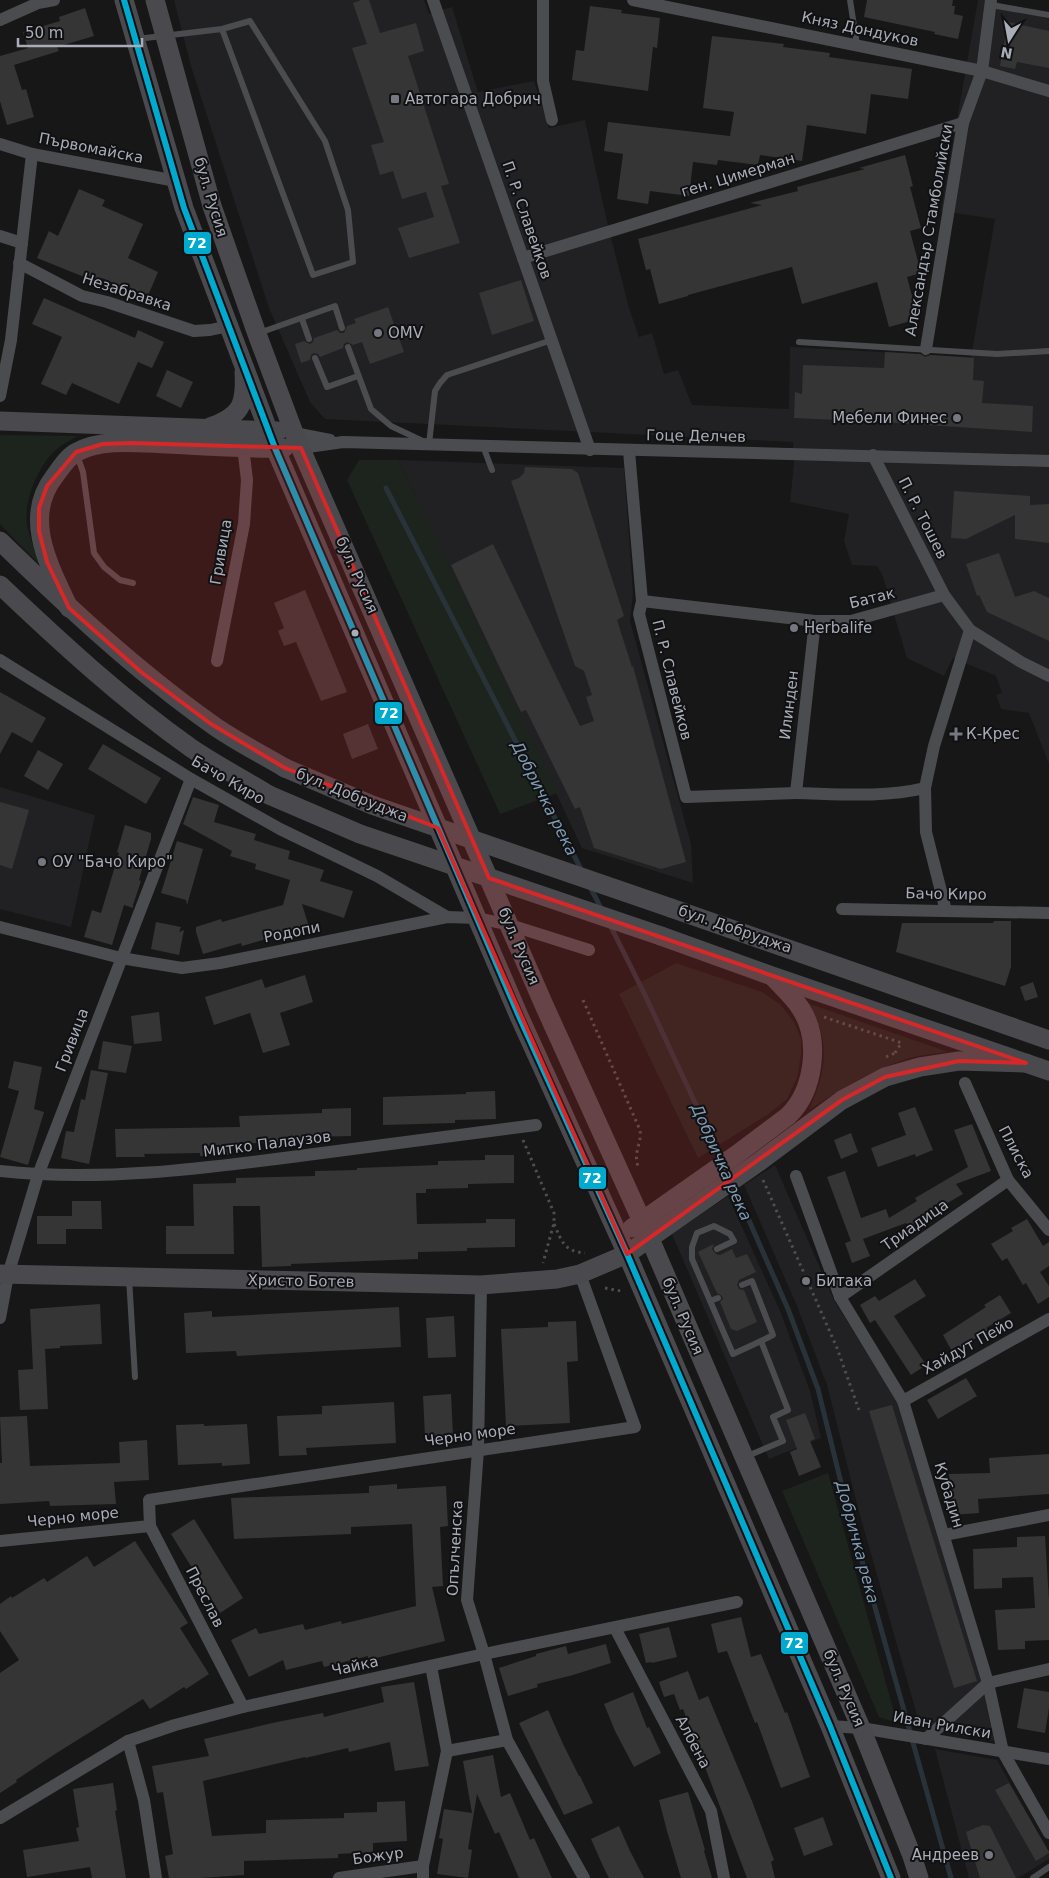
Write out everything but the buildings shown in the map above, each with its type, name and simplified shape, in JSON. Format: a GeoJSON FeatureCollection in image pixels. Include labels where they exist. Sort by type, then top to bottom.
{"type":"FeatureCollection","features":[{"type":"Feature","properties":{"kind":"main road","name":"бул. Русия"},"geometry":{"type":"LineString","coordinates":[[124,0],[184,208],[244,363],[268,431],[519,1016],[623,1246],[830,1726],[891,1878]]}},
{"type":"Feature","properties":{"kind":"main road","name":"бул. Русия"},"geometry":{"type":"LineString","coordinates":[[155,0],[212,206],[297,440],[650,1239],[861,1728],[919,1878]]}},
{"type":"Feature","properties":{"kind":"main road"},"geometry":{"type":"LineString","coordinates":[[206,428],[225,422],[237,413],[242,402],[244,390],[244,363]]}},
{"type":"Feature","properties":{"kind":"main road"},"geometry":{"type":"LineString","coordinates":[[0,421],[268,431],[297,440]]}},
{"type":"Feature","properties":{"kind":"main road"},"geometry":{"type":"LineString","coordinates":[[69,608],[47,562],[39,531],[39,508],[47,486],[60,467],[76,452],[103,444],[131,443],[275,448],[297,440]]}},
{"type":"Feature","properties":{"kind":"main road","name":"бул. Добруджа"},"geometry":{"type":"LineString","coordinates":[[0,541],[69,608],[141,672],[204,719],[285,768],[372,805],[1049,1040]]}},
{"type":"Feature","properties":{"kind":"main road","name":"бул. Добруджа"},"geometry":{"type":"LineString","coordinates":[[0,585],[45,628],[120,694],[192,749],[269,795],[360,834],[1049,1071]]}},
{"type":"Feature","properties":{"kind":"main road"},"geometry":{"type":"LineString","coordinates":[[741,1163],[796,1109],[810,1080],[812,1061],[808,1026],[801,1009],[772,976]]}},
{"type":"Feature","properties":{"kind":"main road"},"geometry":{"type":"LineString","coordinates":[[715,1181],[842,1100],[885,1077],[920,1067],[959,1061],[1026,1063]]}},
{"type":"Feature","properties":{"kind":"main road","name":"Христо Ботев"},"geometry":{"type":"LineString","coordinates":[[623,1246],[641,1221],[684,1192],[715,1181]]}},
{"type":"Feature","properties":{"kind":"main road","name":"Христо Ботев"},"geometry":{"type":"LineString","coordinates":[[4,1274],[481,1285],[557,1279],[580,1274],[596,1260],[623,1246],[650,1239],[715,1181]]}},
{"type":"Feature","properties":{"kind":"main road"},"geometry":{"type":"LineString","coordinates":[[627,1189],[644,1200],[651,1201],[684,1192]]}},
{"type":"Feature","properties":{"kind":"street"},"geometry":{"type":"LineString","coordinates":[[0,20],[38,2],[54,0]]}},
{"type":"Feature","properties":{"kind":"street","name":"П. Р. Славейков"},"geometry":{"type":"LineString","coordinates":[[433,0],[590,450]]}},
{"type":"Feature","properties":{"kind":"street"},"geometry":{"type":"LineString","coordinates":[[543,0],[544,81],[552,120]]}},
{"type":"Feature","properties":{"kind":"street","name":"Княз Дондуков"},"geometry":{"type":"LineString","coordinates":[[633,0],[982,71],[1049,91]]}},
{"type":"Feature","properties":{"kind":"street","name":"Александър Стамболийски"},"geometry":{"type":"LineString","coordinates":[[926,349],[962,123],[982,71],[991,3]]}},
{"type":"Feature","properties":{"kind":"street","name":"ген. Цимерман"},"geometry":{"type":"LineString","coordinates":[[523,258],[962,123]]}},
{"type":"Feature","properties":{"kind":"street","name":"Първомайска"},"geometry":{"type":"LineString","coordinates":[[0,144],[32,154],[176,181]]}},
{"type":"Feature","properties":{"kind":"street"},"geometry":{"type":"LineString","coordinates":[[0,396],[11,340],[32,154]]}},
{"type":"Feature","properties":{"kind":"street"},"geometry":{"type":"LineString","coordinates":[[0,236],[22,243]]}},
{"type":"Feature","properties":{"kind":"street","name":"Незабравка"},"geometry":{"type":"LineString","coordinates":[[19,264],[82,296],[194,331],[229,326]]}},
{"type":"Feature","properties":{"kind":"street","name":"Гоце Делчев"},"geometry":{"type":"LineString","coordinates":[[297,440],[590,450],[873,455],[1049,461]]}},
{"type":"Feature","properties":{"kind":"street","name":"Гривица"},"geometry":{"type":"LineString","coordinates":[[217,661],[244,524],[248,480],[243,447]]}},
{"type":"Feature","properties":{"kind":"street","name":"П. Р. Славейков"},"geometry":{"type":"LineString","coordinates":[[629,451],[642,601],[639,614],[686,797],[796,793]]}},
{"type":"Feature","properties":{"kind":"street","name":"П. Р. Тошев"},"geometry":{"type":"LineString","coordinates":[[873,455],[944,595]]}},
{"type":"Feature","properties":{"kind":"street"},"geometry":{"type":"LineString","coordinates":[[944,595],[970,630],[1021,662],[1049,676]]}},
{"type":"Feature","properties":{"kind":"street","name":"Батак"},"geometry":{"type":"LineString","coordinates":[[642,601],[816,621],[851,621],[944,595]]}},
{"type":"Feature","properties":{"kind":"street","name":"Илинден"},"geometry":{"type":"LineString","coordinates":[[796,793],[816,621]]}},
{"type":"Feature","properties":{"kind":"street"},"geometry":{"type":"LineString","coordinates":[[946,911],[926,832],[925,788],[934,746],[970,630]]}},
{"type":"Feature","properties":{"kind":"street","name":"Бачо Киро"},"geometry":{"type":"LineString","coordinates":[[0,660],[191,778],[280,829],[377,876],[447,917]]}},
{"type":"Feature","properties":{"kind":"street","name":"Гривица"},"geometry":{"type":"LineString","coordinates":[[0,1318],[4,1274],[38,1176],[191,778]]}},
{"type":"Feature","properties":{"kind":"street"},"geometry":{"type":"LineString","coordinates":[[796,793],[872,795],[904,793],[925,788]]}},
{"type":"Feature","properties":{"kind":"street","name":"Бачо Киро"},"geometry":{"type":"LineString","coordinates":[[842,909],[1049,912]]}},
{"type":"Feature","properties":{"kind":"street","name":"Родопи"},"geometry":{"type":"LineString","coordinates":[[0,927],[121,958],[182,968],[220,963],[447,917],[477,918],[510,925],[589,950]]}},
{"type":"Feature","properties":{"kind":"street","name":"Плиска"},"geometry":{"type":"LineString","coordinates":[[965,1084],[1008,1180],[1049,1230]]}},
{"type":"Feature","properties":{"kind":"street","name":"Митко Палаузов"},"geometry":{"type":"LineString","coordinates":[[0,1171],[38,1176],[122,1176],[196,1169],[536,1125]]}},
{"type":"Feature","properties":{"kind":"street","name":"Кубадин"},"geometry":{"type":"LineString","coordinates":[[796,1176],[840,1297],[903,1400],[988,1683],[1003,1752],[1049,1833]]}},
{"type":"Feature","properties":{"kind":"street","name":"Триадица"},"geometry":{"type":"LineString","coordinates":[[840,1297],[1008,1180]]}},
{"type":"Feature","properties":{"kind":"street","name":"Черно море"},"geometry":{"type":"LineString","coordinates":[[149,1500],[635,1427],[580,1274]]}},
{"type":"Feature","properties":{"kind":"street","name":"Опълченска"},"geometry":{"type":"LineString","coordinates":[[481,1285],[478,1450],[467,1600],[484,1654],[507,1740],[584,1878]]}},
{"type":"Feature","properties":{"kind":"street","name":"Хайдут Пейо"},"geometry":{"type":"LineString","coordinates":[[903,1400],[1049,1319]]}},
{"type":"Feature","properties":{"kind":"street","name":"Преслав"},"geometry":{"type":"LineString","coordinates":[[149,1500],[150,1526],[243,1707]]}},
{"type":"Feature","properties":{"kind":"street"},"geometry":{"type":"LineString","coordinates":[[944,1536],[1049,1516]]}},
{"type":"Feature","properties":{"kind":"street","name":"Черно море"},"geometry":{"type":"LineString","coordinates":[[0,1541],[150,1526]]}},
{"type":"Feature","properties":{"kind":"street","name":"Чайка"},"geometry":{"type":"LineString","coordinates":[[0,1818],[128,1741],[175,1725],[243,1707],[484,1654],[737,1602]]}},
{"type":"Feature","properties":{"kind":"street","name":"Албена"},"geometry":{"type":"LineString","coordinates":[[615,1628],[711,1810],[724,1878]]}},
{"type":"Feature","properties":{"kind":"street"},"geometry":{"type":"LineString","coordinates":[[423,1872],[447,1751],[431,1666]]}},
{"type":"Feature","properties":{"kind":"street"},"geometry":{"type":"LineString","coordinates":[[923,1738],[988,1683],[1049,1669]]}},
{"type":"Feature","properties":{"kind":"street","name":"Иван Рилски"},"geometry":{"type":"LineString","coordinates":[[830,1726],[861,1728],[1049,1759]]}},
{"type":"Feature","properties":{"kind":"street"},"geometry":{"type":"LineString","coordinates":[[447,1751],[507,1740]]}},
{"type":"Feature","properties":{"kind":"street"},"geometry":{"type":"LineString","coordinates":[[128,1741],[144,1800],[156,1878]]}},
{"type":"Feature","properties":{"kind":"street","name":"Божур"},"geometry":{"type":"LineString","coordinates":[[339,1878],[423,1872]]}},
{"type":"Feature","properties":{"kind":"lane"},"geometry":{"type":"LineString","coordinates":[[850,0],[857,45]]}},
{"type":"Feature","properties":{"kind":"lane"},"geometry":{"type":"LineString","coordinates":[[991,3],[1049,15]]}},
{"type":"Feature","properties":{"kind":"lane"},"geometry":{"type":"LineString","coordinates":[[135,39],[222,29],[250,22],[325,141],[348,210],[352,262],[313,274],[222,29]]}},
{"type":"Feature","properties":{"kind":"lane"},"geometry":{"type":"LineString","coordinates":[[257,334],[335,306],[342,328]]}},
{"type":"Feature","properties":{"kind":"lane"},"geometry":{"type":"LineString","coordinates":[[302,319],[309,339]]}},
{"type":"Feature","properties":{"kind":"lane"},"geometry":{"type":"LineString","coordinates":[[348,347],[372,409],[391,426],[429,444],[435,391],[447,375],[552,340]]}},
{"type":"Feature","properties":{"kind":"lane"},"geometry":{"type":"LineString","coordinates":[[799,342],[997,354],[1049,351]]}},
{"type":"Feature","properties":{"kind":"lane"},"geometry":{"type":"LineString","coordinates":[[316,358],[327,387],[358,376]]}},
{"type":"Feature","properties":{"kind":"lane"},"geometry":{"type":"LineString","coordinates":[[483,446],[492,470]]}},
{"type":"Feature","properties":{"kind":"lane"},"geometry":{"type":"LineString","coordinates":[[76,452],[83,472],[94,553],[104,567],[120,580],[133,583]]}},
{"type":"Feature","properties":{"kind":"lane"},"geometry":{"type":"LineString","coordinates":[[717,1249],[734,1241],[730,1234],[714,1226],[697,1233],[692,1247],[692,1259],[733,1354],[773,1334],[752,1281],[742,1286]]}},
{"type":"Feature","properties":{"kind":"lane"},"geometry":{"type":"LineString","coordinates":[[129,1278],[135,1376]]}},
{"type":"Feature","properties":{"kind":"lane"},"geometry":{"type":"LineString","coordinates":[[710,1301],[718,1298]]}},
{"type":"Feature","properties":{"kind":"lane"},"geometry":{"type":"LineString","coordinates":[[744,1457],[783,1441],[773,1417],[788,1410],[761,1341]]}},
{"type":"Feature","properties":{"kind":"lane"},"geometry":{"type":"LineString","coordinates":[[1033,1878],[1049,1867]]}},
{"type":"Feature","properties":{"kind":"path"},"geometry":{"type":"LineString","coordinates":[[583,1000],[640,1130],[636,1156],[639,1169]]}},
{"type":"Feature","properties":{"kind":"path"},"geometry":{"type":"LineString","coordinates":[[801,1009],[902,1043]]}},
{"type":"Feature","properties":{"kind":"path"},"geometry":{"type":"LineString","coordinates":[[518,1127],[554,1213],[554,1223],[544,1255],[543,1270],[546,1277],[557,1279]]}},
{"type":"Feature","properties":{"kind":"path"},"geometry":{"type":"LineString","coordinates":[[766,1189],[837,1348],[859,1410]]}},
{"type":"Feature","properties":{"kind":"path"},"geometry":{"type":"LineString","coordinates":[[554,1223],[562,1243],[567,1248],[596,1260]]}},
{"type":"Feature","properties":{"kind":"path"},"geometry":{"type":"LineString","coordinates":[[605,1288],[621,1291]]}},
{"type":"Feature","properties":{"kind":"highlighted area"},"geometry":{"type":"Polygon","coordinates":[[[131,443],[301,448],[489,878],[1026,1063],[959,1061],[885,1077],[842,1100],[627,1254],[438,828],[285,768],[211,724],[141,672],[69,608],[47,562],[39,531],[39,508],[47,486],[76,452],[103,444],[131,443]]]}},
{"type":"Feature","properties":{"kind":"shaded area"},"geometry":{"type":"Polygon","coordinates":[[[174,0],[424,0],[429,14],[452,7],[478,92],[534,81],[549,128],[585,120],[607,222],[629,308],[639,337],[652,333],[664,374],[678,370],[692,405],[789,409],[790,347],[971,357],[995,219],[941,211],[978,0],[992,0],[1049,19],[1049,764],[1029,713],[1001,709],[996,695],[1002,693],[996,676],[953,658],[944,676],[907,658],[882,574],[877,566],[852,565],[844,541],[849,514],[790,502],[794,464],[793,442],[325,419],[310,402],[269,308],[191,66],[174,0]]]}},
{"type":"Feature","properties":{"kind":"shaded area"},"geometry":{"type":"Polygon","coordinates":[[[0,435],[78,436],[60,446],[51,455],[39,473],[30,494],[26,515],[27,525],[40,565],[0,524],[0,435]]]}},
{"type":"Feature","properties":{"kind":"shaded area"},"geometry":{"type":"Polygon","coordinates":[[[359,460],[398,460],[558,793],[500,814],[347,480],[359,460]]]}},
{"type":"Feature","properties":{"kind":"shaded area"},"geometry":{"type":"Polygon","coordinates":[[[398,460],[624,468],[633,593],[630,621],[691,844],[693,883],[582,848],[398,460]]]}},
{"type":"Feature","properties":{"kind":"shaded area","name":"ОУ \"Бачо Киро\""},"geometry":{"type":"Polygon","coordinates":[[[0,787],[95,815],[71,927],[0,909],[0,787]]]}},
{"type":"Feature","properties":{"kind":"shaded area"},"geometry":{"type":"Polygon","coordinates":[[[676,963],[762,992],[781,1005],[794,1022],[801,1039],[801,1055],[797,1078],[787,1099],[767,1115],[698,1158],[619,994],[676,963]]]}},
{"type":"Feature","properties":{"kind":"shaded area"},"geometry":{"type":"Polygon","coordinates":[[[810,1004],[948,1052],[916,1056],[880,1069],[809,1110],[820,1082],[824,1057],[821,1032],[810,1004]]]}},
{"type":"Feature","properties":{"kind":"shaded area"},"geometry":{"type":"Polygon","coordinates":[[[775,1165],[834,1300],[897,1402],[982,1684],[994,1741],[921,1729],[858,1508],[827,1385],[797,1306],[744,1185],[775,1165]]]}},
{"type":"Feature","properties":{"kind":"shaded area"},"geometry":{"type":"Polygon","coordinates":[[[728,1196],[780,1311],[810,1391],[821,1438],[769,1459],[672,1234],[728,1196]]]}},
{"type":"Feature","properties":{"kind":"shaded area"},"geometry":{"type":"Polygon","coordinates":[[[828,1473],[897,1723],[879,1717],[782,1491],[828,1473]]]}},
{"type":"Feature","properties":{"kind":"shaded area"},"geometry":{"type":"Polygon","coordinates":[[[935,1749],[997,1760],[1049,1852],[1049,1859],[1018,1878],[969,1878],[935,1749]]]}},
{"type":"Feature","properties":{"kind":"waterway","name":"Добричка река"},"geometry":{"type":"LineString","coordinates":[[386,488],[583,873]]}},
{"type":"Feature","properties":{"kind":"waterway","name":"Добричка река"},"geometry":{"type":"LineString","coordinates":[[589,885],[602,910]]}},
{"type":"Feature","properties":{"kind":"waterway","name":"Добричка река"},"geometry":{"type":"LineString","coordinates":[[610,925],[645,995],[722,1161]]}},
{"type":"Feature","properties":{"kind":"waterway","name":"Добричка река"},"geometry":{"type":"LineString","coordinates":[[733,1184],[788,1309],[818,1389],[848,1511],[951,1878]]}},
{"type":"Feature","properties":{"kind":"transit line","name":"72"},"geometry":{"type":"LineString","coordinates":[[124,0],[184,208],[275,448],[519,1016],[627,1254],[830,1726],[891,1878]]}},
{"type":"Feature","properties":{"kind":"place","name":"Автогара Добрич"},"geometry":{"type":"Point","coordinates":[395,99]}},
{"type":"Feature","properties":{"kind":"place","name":"OMV"},"geometry":{"type":"Point","coordinates":[378,333]}},
{"type":"Feature","properties":{"kind":"place","name":"Мебели Финес"},"geometry":{"type":"Point","coordinates":[957,418]}},
{"type":"Feature","properties":{"kind":"place","name":"Herbalife"},"geometry":{"type":"Point","coordinates":[794,628]}},
{"type":"Feature","properties":{"kind":"place","name":"К-Крес"},"geometry":{"type":"Point","coordinates":[956,734]}},
{"type":"Feature","properties":{"kind":"place","name":"ОУ \"Бачо Киро\""},"geometry":{"type":"Point","coordinates":[42,862]}},
{"type":"Feature","properties":{"kind":"place","name":"Битака"},"geometry":{"type":"Point","coordinates":[806,1281]}},
{"type":"Feature","properties":{"kind":"place","name":"Андреев"},"geometry":{"type":"Point","coordinates":[989,1855]}}]}
